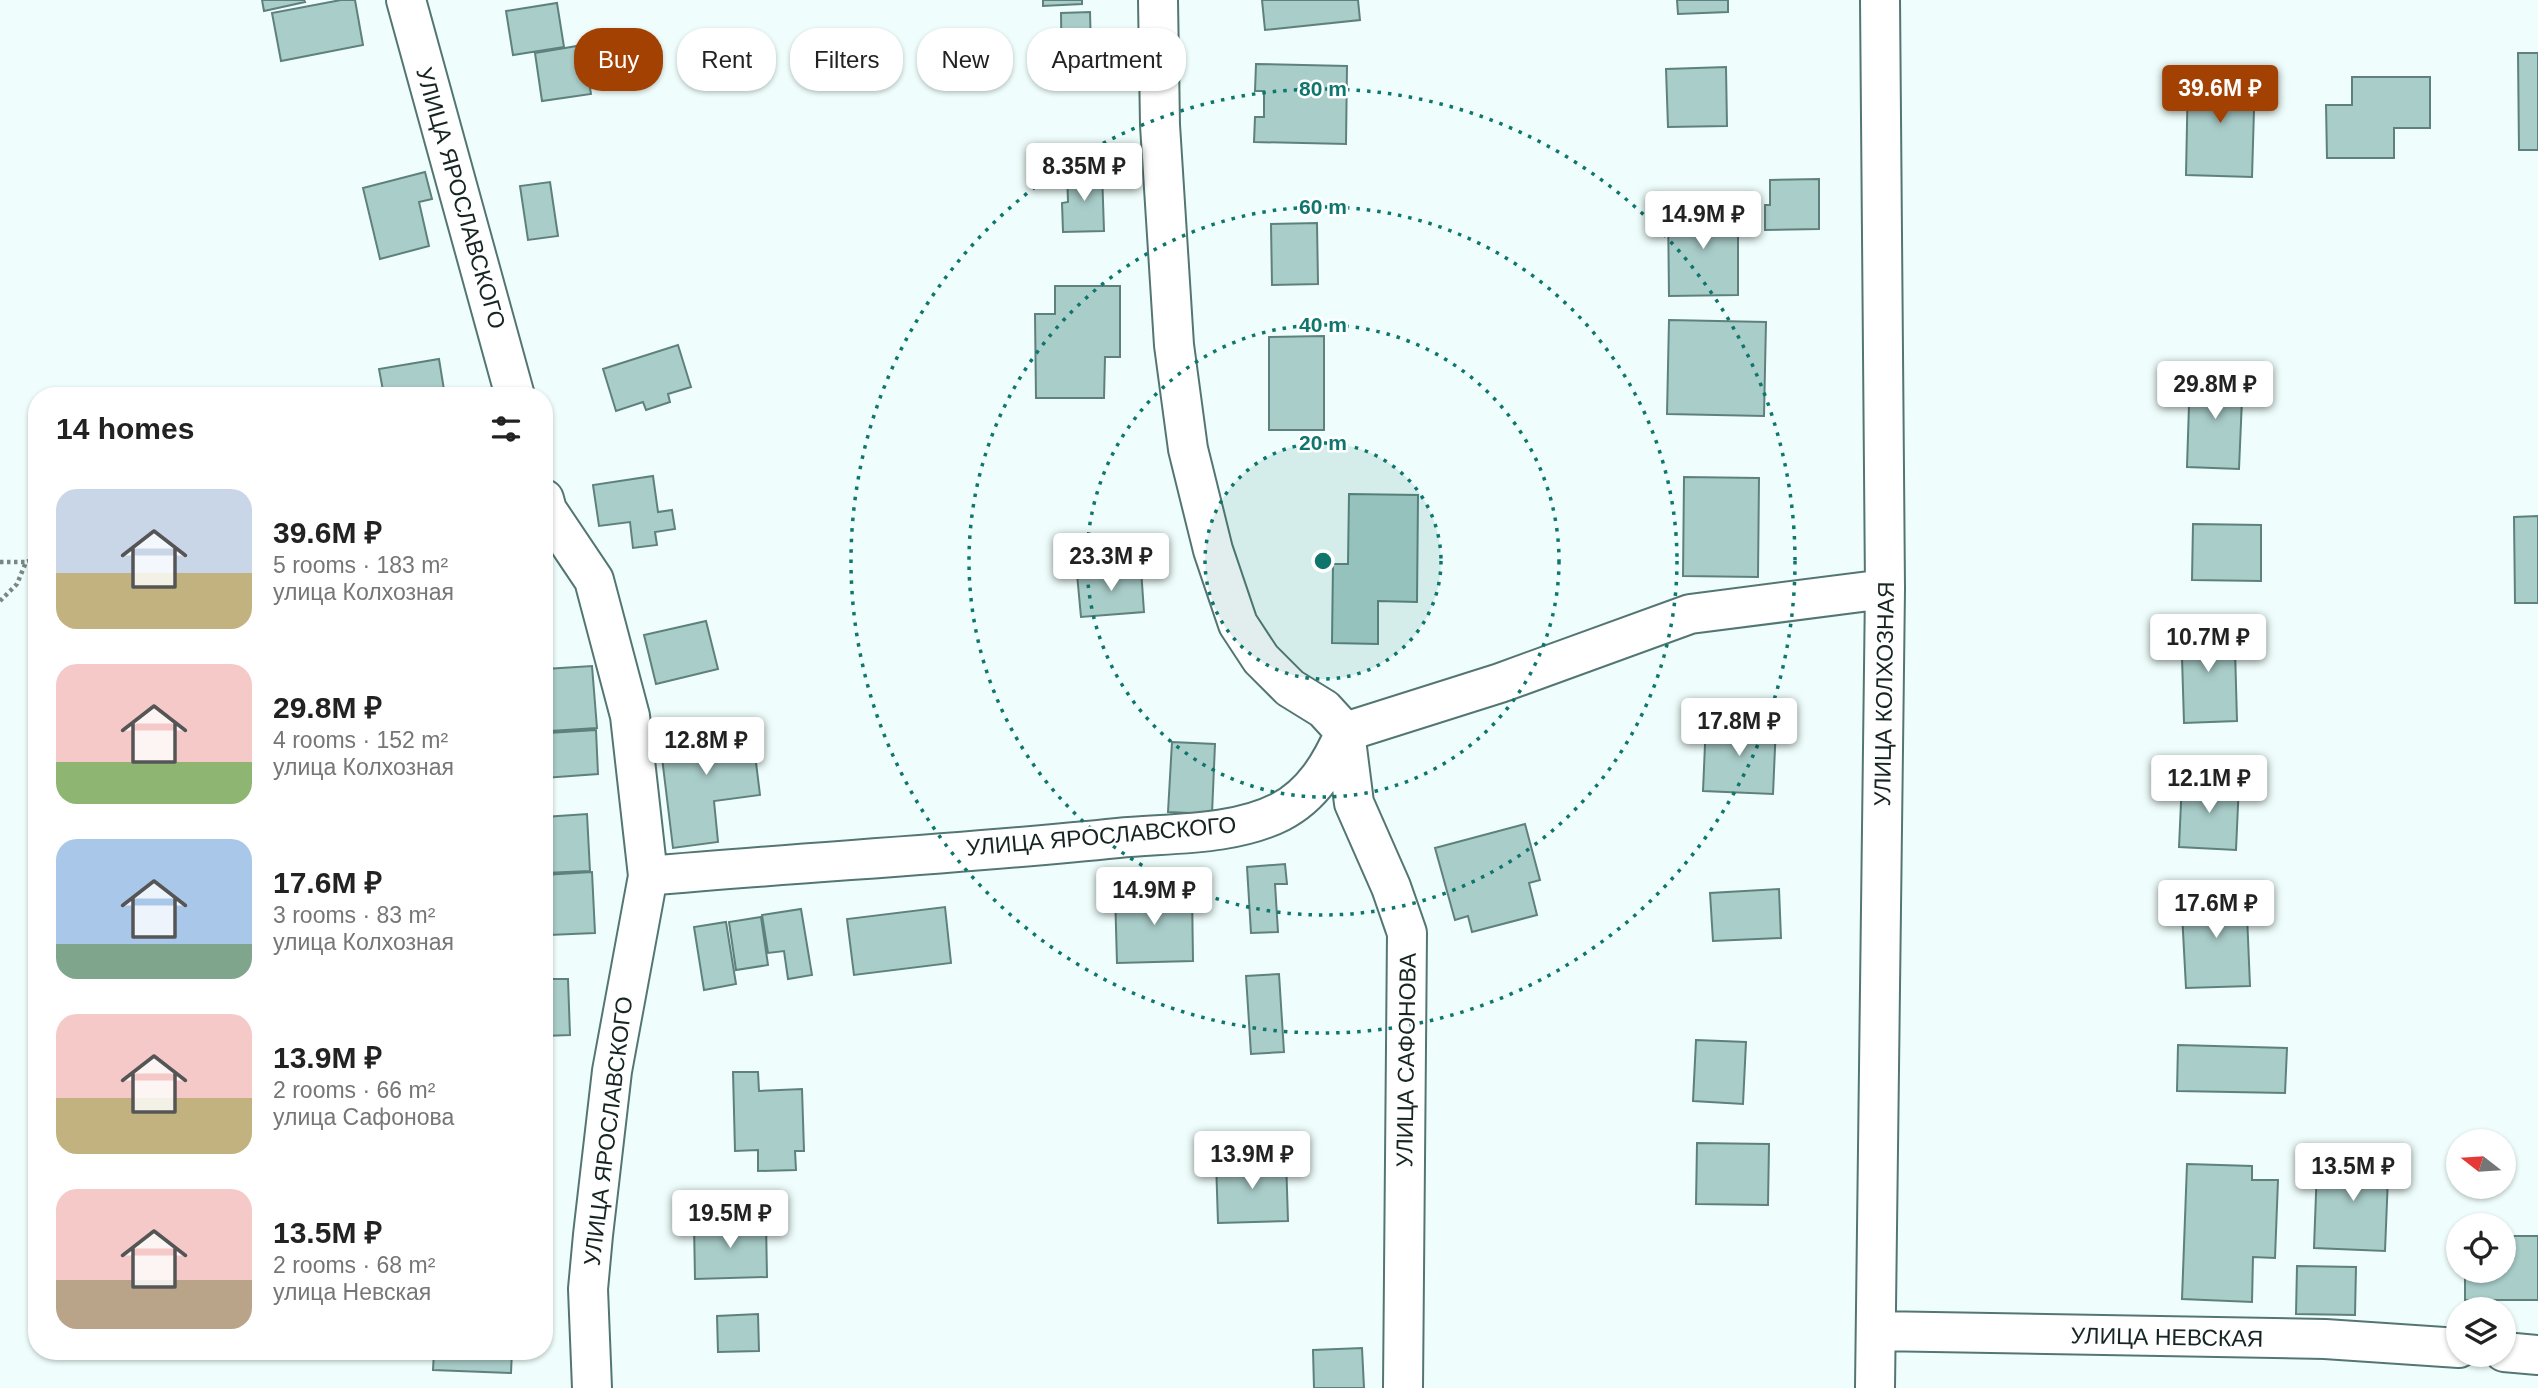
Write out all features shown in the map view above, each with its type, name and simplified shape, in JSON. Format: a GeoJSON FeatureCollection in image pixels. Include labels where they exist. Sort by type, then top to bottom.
{"type":"FeatureCollection","features":[{"type":"Feature","properties":{"kind":"street","name":"УЛИЦА ЯРОСЛАВСКОГО"},"geometry":{"type":"LineString","coordinates":[[406,0],[514,387]]}},
{"type":"Feature","properties":{"kind":"street"},"geometry":{"type":"LineString","coordinates":[[1158,0],[1160,125],[1174,345],[1188,449],[1204,515],[1238,624],[1261,659],[1290,688],[1324,709],[1345,732],[1500,683],[1690,614],[1885,589]]}},
{"type":"Feature","properties":{"kind":"street","name":"УЛИЦА КОЛХОЗНАЯ"},"geometry":{"type":"LineString","coordinates":[[1875,1388],[1885,589],[1880,0]]}},
{"type":"Feature","properties":{"kind":"street","name":"УЛИЦА ЯРОСЛАВСКОГО"},"geometry":{"type":"LineString","coordinates":[[553,519],[594,580],[630,716],[648,876],[611,1071],[593,1235],[588,1290],[592,1388]]}},
{"type":"Feature","properties":{"kind":"street","name":"УЛИЦА ЯРОСЛАВСКОГО"},"geometry":{"type":"LineString","coordinates":[[648,876],[941,851],[1042,846],[1230,827],[1270,816],[1289,807],[1330,767],[1345,732]]}},
{"type":"Feature","properties":{"kind":"street","name":"УЛИЦА САФОНОВА"},"geometry":{"type":"LineString","coordinates":[[1345,732],[1354,803],[1391,887],[1409,949],[1403,1388]]}},
{"type":"Feature","properties":{"kind":"street","name":"УЛИЦА НЕВСКАЯ"},"geometry":{"type":"LineString","coordinates":[[1876,1331],[2325,1339],[2446,1347]]}},
{"type":"Feature","properties":{"kind":"street"},"geometry":{"type":"LineString","coordinates":[[2516,1353],[2538,1355]]}},
{"type":"Feature","properties":{"kind":"path"},"geometry":{"type":"LineString","coordinates":[[0,562],[26,562],[17,584],[0,601]]}},
{"type":"Feature","properties":{"kind":"building"},"geometry":{"type":"Polygon","coordinates":[[[262,0],[304,0],[305,2],[264,11],[262,0]]]}},
{"type":"Feature","properties":{"kind":"building"},"geometry":{"type":"Polygon","coordinates":[[[341,0],[355,0],[363,45],[281,61],[272,13],[341,0]]]}},
{"type":"Feature","properties":{"kind":"building"},"geometry":{"type":"Polygon","coordinates":[[[1043,0],[1082,0],[1082,4],[1043,6],[1043,0]]]}},
{"type":"Feature","properties":{"kind":"building"},"geometry":{"type":"Polygon","coordinates":[[[1043,0],[1082,0],[1082,4],[1043,6],[1043,0]]]}},
{"type":"Feature","properties":{"kind":"building"},"geometry":{"type":"Polygon","coordinates":[[[1262,0],[1358,0],[1360,20],[1265,30],[1262,0]]]}},
{"type":"Feature","properties":{"kind":"building"},"geometry":{"type":"Polygon","coordinates":[[[1262,0],[1358,0],[1360,20],[1265,30],[1262,0]]]}},
{"type":"Feature","properties":{"kind":"building"},"geometry":{"type":"Polygon","coordinates":[[[1677,0],[1728,0],[1728,12],[1678,14],[1677,0]]]}},
{"type":"Feature","properties":{"kind":"building"},"geometry":{"type":"Polygon","coordinates":[[[557,3],[564,47],[513,55],[506,11],[557,3]]]}},
{"type":"Feature","properties":{"kind":"building"},"geometry":{"type":"Polygon","coordinates":[[[1090,12],[1090,28],[1061,28],[1061,13],[1090,12]]]}},
{"type":"Feature","properties":{"kind":"building"},"geometry":{"type":"Polygon","coordinates":[[[1090,12],[1090,28],[1061,28],[1061,13],[1090,12]]]}},
{"type":"Feature","properties":{"kind":"building"},"geometry":{"type":"Polygon","coordinates":[[[574,46],[574,91],[591,91],[591,94],[542,101],[535,53],[574,46]]]}},
{"type":"Feature","properties":{"kind":"building"},"geometry":{"type":"Polygon","coordinates":[[[2518,53],[2538,53],[2538,150],[2519,150],[2518,53]]]}},
{"type":"Feature","properties":{"kind":"building"},"geometry":{"type":"Polygon","coordinates":[[[1256,64],[1347,66],[1346,144],[1254,142],[1255,117],[1264,117],[1264,91],[1255,91],[1256,64]]]}},
{"type":"Feature","properties":{"kind":"building"},"geometry":{"type":"Polygon","coordinates":[[[1256,64],[1347,66],[1346,144],[1254,142],[1255,117],[1264,117],[1264,91],[1255,91],[1256,64]]]}},
{"type":"Feature","properties":{"kind":"building"},"geometry":{"type":"Polygon","coordinates":[[[1726,67],[1727,126],[1668,127],[1666,69],[1726,67]]]}},
{"type":"Feature","properties":{"kind":"building"},"geometry":{"type":"Polygon","coordinates":[[[2188,74],[2255,76],[2252,177],[2186,175],[2188,74]]]}},
{"type":"Feature","properties":{"kind":"building"},"geometry":{"type":"Polygon","coordinates":[[[2352,77],[2430,77],[2430,128],[2394,128],[2394,158],[2327,158],[2326,105],[2352,105],[2352,77]]]}},
{"type":"Feature","properties":{"kind":"building"},"geometry":{"type":"Polygon","coordinates":[[[1102,171],[1104,231],[1063,232],[1062,203],[1068,202],[1067,172],[1102,171]]]}},
{"type":"Feature","properties":{"kind":"building"},"geometry":{"type":"Polygon","coordinates":[[[1102,171],[1104,231],[1063,232],[1062,203],[1068,202],[1067,172],[1102,171]]]}},
{"type":"Feature","properties":{"kind":"building"},"geometry":{"type":"Polygon","coordinates":[[[425,172],[432,199],[419,202],[429,246],[380,259],[363,188],[425,172]]]}},
{"type":"Feature","properties":{"kind":"building"},"geometry":{"type":"Polygon","coordinates":[[[1819,179],[1819,229],[1765,230],[1765,205],[1770,205],[1770,180],[1819,179]]]}},
{"type":"Feature","properties":{"kind":"building"},"geometry":{"type":"Polygon","coordinates":[[[550,182],[558,236],[528,240],[520,186],[550,182]]]}},
{"type":"Feature","properties":{"kind":"building"},"geometry":{"type":"Polygon","coordinates":[[[1668,206],[1738,206],[1738,295],[1669,296],[1668,206]]]}},
{"type":"Feature","properties":{"kind":"building"},"geometry":{"type":"Polygon","coordinates":[[[1317,223],[1318,284],[1272,285],[1271,224],[1317,223]]]}},
{"type":"Feature","properties":{"kind":"building"},"geometry":{"type":"Polygon","coordinates":[[[1317,223],[1318,284],[1272,285],[1271,224],[1317,223]]]}},
{"type":"Feature","properties":{"kind":"building"},"geometry":{"type":"Polygon","coordinates":[[[1055,286],[1120,286],[1120,357],[1105,357],[1104,398],[1036,398],[1035,314],[1055,314],[1055,286]]]}},
{"type":"Feature","properties":{"kind":"building"},"geometry":{"type":"Polygon","coordinates":[[[1055,286],[1120,286],[1120,357],[1105,357],[1104,398],[1036,398],[1035,314],[1055,314],[1055,286]]]}},
{"type":"Feature","properties":{"kind":"building"},"geometry":{"type":"Polygon","coordinates":[[[1669,320],[1766,322],[1764,416],[1667,414],[1669,320]]]}},
{"type":"Feature","properties":{"kind":"building"},"geometry":{"type":"Polygon","coordinates":[[[1324,336],[1324,430],[1269,430],[1269,337],[1324,336]]]}},
{"type":"Feature","properties":{"kind":"building"},"geometry":{"type":"Polygon","coordinates":[[[678,345],[691,387],[668,394],[670,402],[646,410],[643,402],[616,411],[603,369],[678,345]]]}},
{"type":"Feature","properties":{"kind":"building"},"geometry":{"type":"Polygon","coordinates":[[[439,359],[444,387],[382,387],[379,369],[439,359]]]}},
{"type":"Feature","properties":{"kind":"building"},"geometry":{"type":"Polygon","coordinates":[[[2190,374],[2243,376],[2239,469],[2187,467],[2190,374]]]}},
{"type":"Feature","properties":{"kind":"building"},"geometry":{"type":"Polygon","coordinates":[[[653,476],[658,512],[672,510],[675,529],[655,532],[657,545],[633,548],[630,522],[599,526],[593,485],[653,476]]]}},
{"type":"Feature","properties":{"kind":"building"},"geometry":{"type":"Polygon","coordinates":[[[1684,477],[1759,478],[1758,577],[1683,576],[1684,477]]]}},
{"type":"Feature","properties":{"kind":"building"},"geometry":{"type":"Polygon","coordinates":[[[1349,494],[1418,495],[1417,602],[1378,601],[1378,644],[1332,643],[1333,564],[1348,564],[1349,494]]]}},
{"type":"Feature","properties":{"kind":"building"},"geometry":{"type":"Polygon","coordinates":[[[2538,516],[2538,603],[2515,603],[2514,517],[2538,516]]]}},
{"type":"Feature","properties":{"kind":"building"},"geometry":{"type":"Polygon","coordinates":[[[2193,524],[2261,525],[2261,581],[2192,580],[2193,524]]]}},
{"type":"Feature","properties":{"kind":"building"},"geometry":{"type":"Polygon","coordinates":[[[1141,569],[1144,612],[1081,617],[1077,574],[1141,569]]]}},
{"type":"Feature","properties":{"kind":"building"},"geometry":{"type":"Polygon","coordinates":[[[1141,569],[1144,612],[1081,617],[1077,574],[1141,569]]]}},
{"type":"Feature","properties":{"kind":"building"},"geometry":{"type":"Polygon","coordinates":[[[706,621],[718,669],[656,684],[644,635],[706,621]]]}},
{"type":"Feature","properties":{"kind":"building"},"geometry":{"type":"Polygon","coordinates":[[[2229,624],[2229,649],[2235,649],[2237,721],[2184,723],[2181,625],[2229,624]]]}},
{"type":"Feature","properties":{"kind":"building"},"geometry":{"type":"Polygon","coordinates":[[[592,666],[597,728],[553,731],[553,668],[592,666]]]}},
{"type":"Feature","properties":{"kind":"building"},"geometry":{"type":"Polygon","coordinates":[[[1706,721],[1776,725],[1773,794],[1703,791],[1706,721]]]}},
{"type":"Feature","properties":{"kind":"building"},"geometry":{"type":"Polygon","coordinates":[[[751,722],[760,795],[714,801],[718,842],[673,848],[659,733],[751,722]]]}},
{"type":"Feature","properties":{"kind":"building"},"geometry":{"type":"Polygon","coordinates":[[[596,730],[598,774],[553,777],[553,733],[596,730]]]}},
{"type":"Feature","properties":{"kind":"building"},"geometry":{"type":"Polygon","coordinates":[[[1172,742],[1215,744],[1212,814],[1168,812],[1172,742]]]}},
{"type":"Feature","properties":{"kind":"building"},"geometry":{"type":"Polygon","coordinates":[[[2182,781],[2239,783],[2236,850],[2179,847],[2182,781]]]}},
{"type":"Feature","properties":{"kind":"building"},"geometry":{"type":"Polygon","coordinates":[[[587,814],[590,871],[553,873],[553,816],[587,814]]]}},
{"type":"Feature","properties":{"kind":"building"},"geometry":{"type":"Polygon","coordinates":[[[1525,824],[1540,880],[1529,883],[1537,915],[1472,932],[1468,916],[1455,920],[1435,848],[1525,824]]]}},
{"type":"Feature","properties":{"kind":"building"},"geometry":{"type":"Polygon","coordinates":[[[1285,864],[1287,884],[1275,884],[1278,932],[1251,933],[1247,867],[1285,864]]]}},
{"type":"Feature","properties":{"kind":"building"},"geometry":{"type":"Polygon","coordinates":[[[592,872],[595,933],[553,935],[553,874],[592,872]]]}},
{"type":"Feature","properties":{"kind":"building"},"geometry":{"type":"Polygon","coordinates":[[[1779,889],[1781,938],[1713,941],[1710,893],[1779,889]]]}},
{"type":"Feature","properties":{"kind":"building"},"geometry":{"type":"Polygon","coordinates":[[[1192,891],[1193,961],[1117,963],[1115,893],[1192,891]]]}},
{"type":"Feature","properties":{"kind":"building"},"geometry":{"type":"Polygon","coordinates":[[[2246,891],[2250,986],[2186,988],[2181,894],[2246,891]]]}},
{"type":"Feature","properties":{"kind":"building"},"geometry":{"type":"Polygon","coordinates":[[[945,907],[951,963],[854,975],[847,919],[945,907]]]}},
{"type":"Feature","properties":{"kind":"building"},"geometry":{"type":"Polygon","coordinates":[[[801,909],[812,975],[788,979],[784,951],[768,953],[762,915],[801,909]]]}},
{"type":"Feature","properties":{"kind":"building"},"geometry":{"type":"Polygon","coordinates":[[[761,917],[768,965],[736,970],[729,922],[761,917]]]}},
{"type":"Feature","properties":{"kind":"building"},"geometry":{"type":"Polygon","coordinates":[[[726,922],[736,984],[704,990],[694,927],[726,922]]]}},
{"type":"Feature","properties":{"kind":"building"},"geometry":{"type":"Polygon","coordinates":[[[1279,974],[1284,1052],[1251,1054],[1246,976],[1279,974]]]}},
{"type":"Feature","properties":{"kind":"building"},"geometry":{"type":"Polygon","coordinates":[[[553,979],[568,979],[570,1035],[553,1036],[553,979]]]}},
{"type":"Feature","properties":{"kind":"building"},"geometry":{"type":"Polygon","coordinates":[[[1696,1040],[1746,1042],[1743,1104],[1693,1101],[1696,1040]]]}},
{"type":"Feature","properties":{"kind":"building"},"geometry":{"type":"Polygon","coordinates":[[[2178,1045],[2287,1048],[2285,1093],[2177,1091],[2178,1045]]]}},
{"type":"Feature","properties":{"kind":"building"},"geometry":{"type":"Polygon","coordinates":[[[733,1072],[758,1072],[759,1091],[802,1089],[804,1151],[795,1151],[796,1170],[758,1171],[758,1150],[735,1151],[733,1072]]]}},
{"type":"Feature","properties":{"kind":"building"},"geometry":{"type":"Polygon","coordinates":[[[1697,1143],[1769,1144],[1768,1205],[1696,1204],[1697,1143]]]}},
{"type":"Feature","properties":{"kind":"building"},"geometry":{"type":"Polygon","coordinates":[[[2345,1150],[2389,1152],[2385,1251],[2314,1248],[2317,1167],[2344,1168],[2345,1150]]]}},
{"type":"Feature","properties":{"kind":"building"},"geometry":{"type":"Polygon","coordinates":[[[1286,1158],[1288,1221],[1218,1223],[1216,1161],[1286,1158]]]}},
{"type":"Feature","properties":{"kind":"building"},"geometry":{"type":"Polygon","coordinates":[[[2187,1164],[2252,1166],[2252,1180],[2278,1180],[2275,1258],[2253,1257],[2252,1302],[2182,1299],[2187,1164]]]}},
{"type":"Feature","properties":{"kind":"building"},"geometry":{"type":"Polygon","coordinates":[[[766,1222],[767,1277],[695,1279],[694,1224],[766,1222]]]}},
{"type":"Feature","properties":{"kind":"building"},"geometry":{"type":"Polygon","coordinates":[[[2516,1236],[2538,1236],[2538,1300],[2465,1297],[2465,1283],[2516,1283],[2516,1236]]]}},
{"type":"Feature","properties":{"kind":"building"},"geometry":{"type":"Polygon","coordinates":[[[2297,1266],[2356,1267],[2355,1315],[2296,1314],[2297,1266]]]}},
{"type":"Feature","properties":{"kind":"building"},"geometry":{"type":"Polygon","coordinates":[[[758,1314],[759,1351],[718,1352],[717,1316],[758,1314]]]}},
{"type":"Feature","properties":{"kind":"building"},"geometry":{"type":"Polygon","coordinates":[[[1362,1348],[1364,1388],[1314,1388],[1313,1350],[1362,1348]]]}},
{"type":"Feature","properties":{"kind":"building"},"geometry":{"type":"Polygon","coordinates":[[[434,1360],[512,1360],[511,1373],[433,1370],[434,1360]]]}}]}
